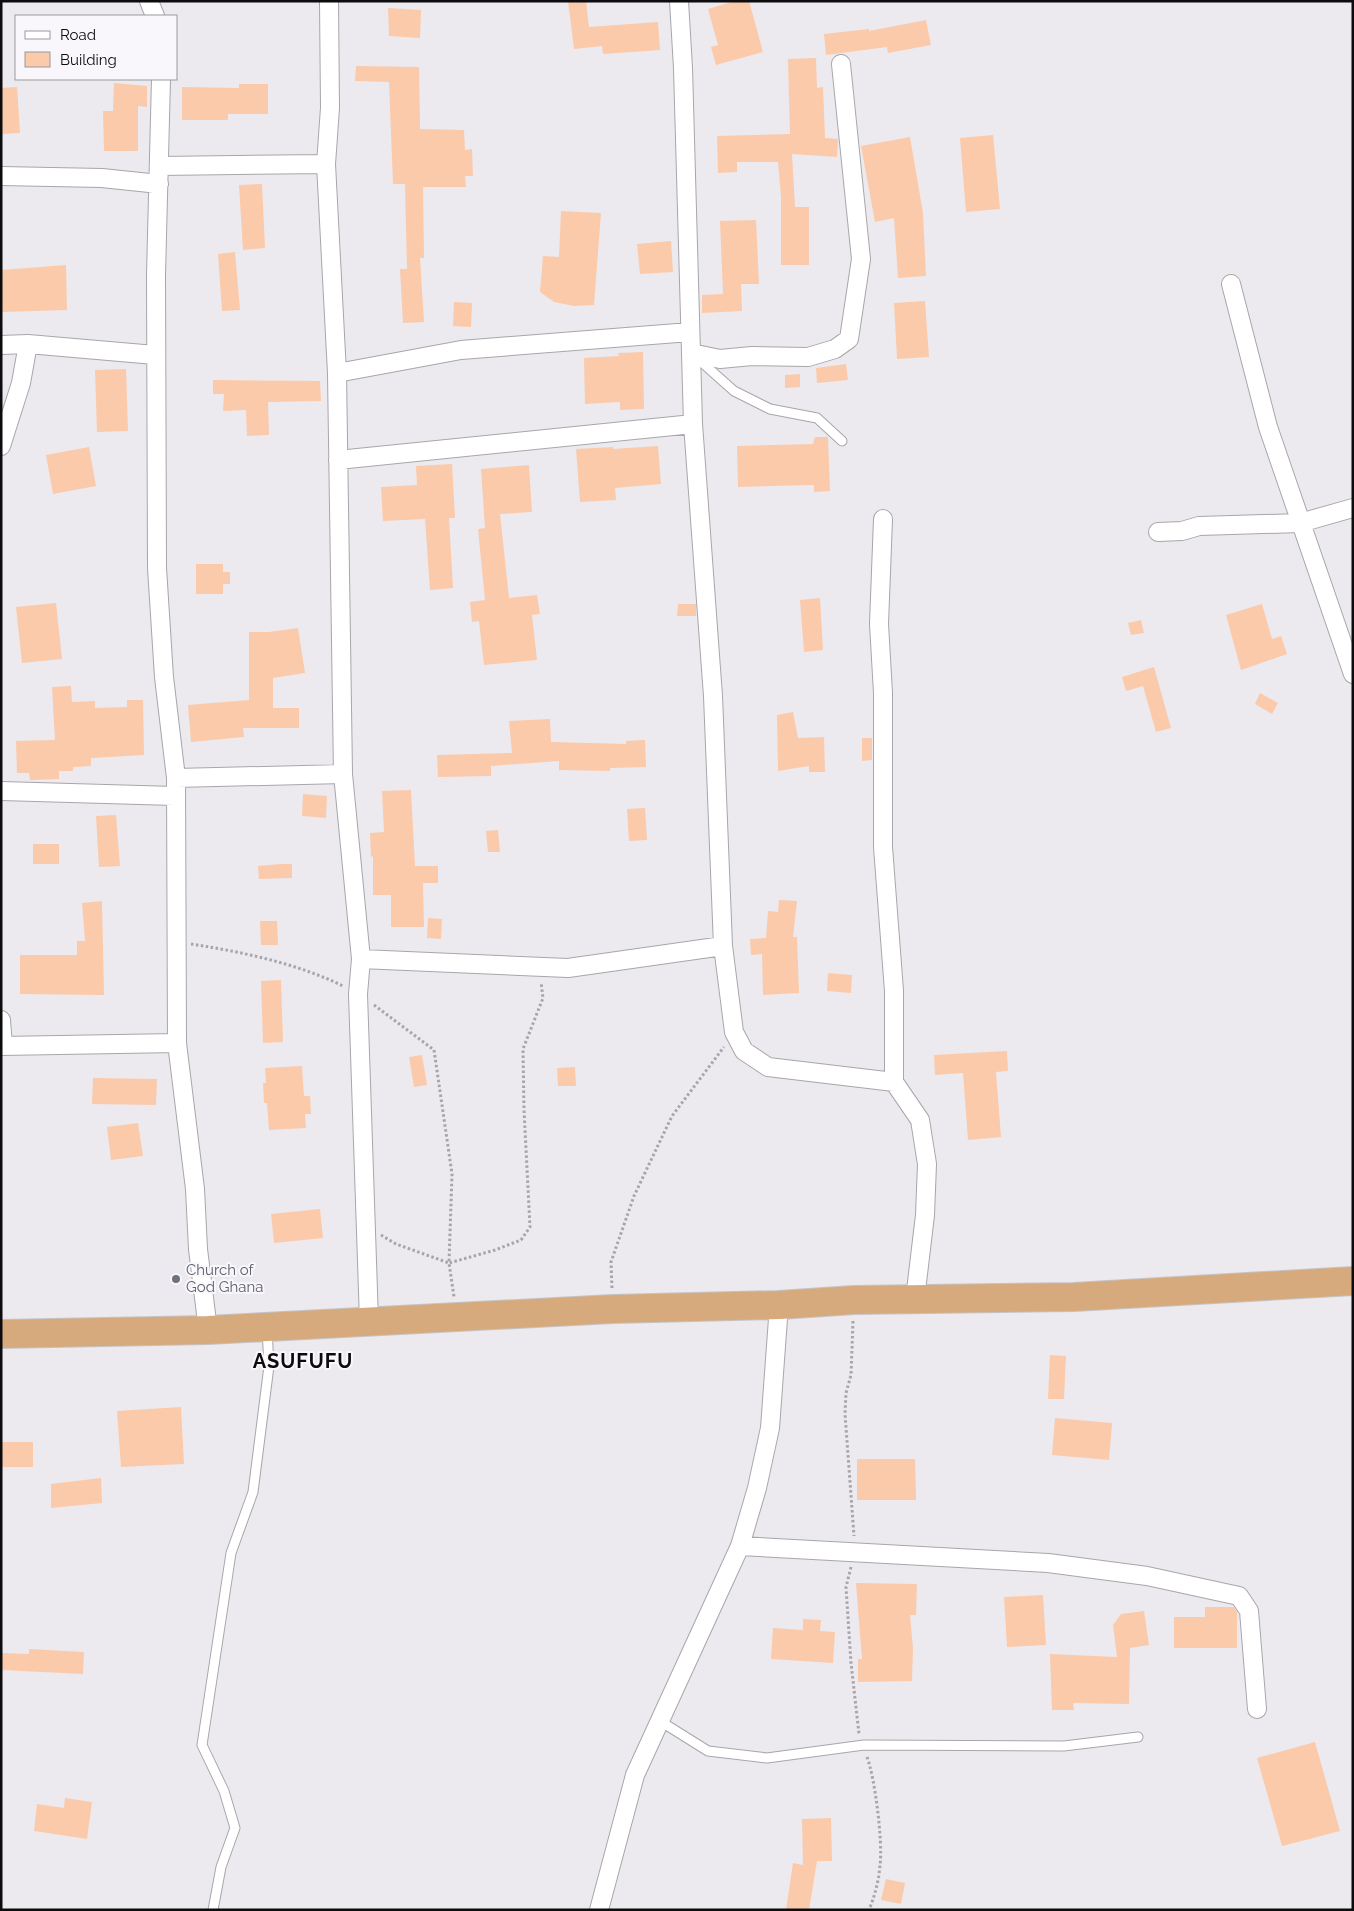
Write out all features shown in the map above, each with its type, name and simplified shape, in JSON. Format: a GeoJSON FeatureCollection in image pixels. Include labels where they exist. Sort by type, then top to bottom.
{"type":"FeatureCollection","features":[{"type":"Feature","properties":{"kind":"highway"},"geometry":{"type":"LineString","coordinates":[[1,1334],[208,1330],[613,1309],[779,1305],[854,1300],[1074,1297],[1353,1281]]}},
{"type":"Feature","properties":{"kind":"street"},"geometry":{"type":"LineString","coordinates":[[149,1],[155,15]]}},
{"type":"Feature","properties":{"kind":"street"},"geometry":{"type":"LineString","coordinates":[[329,1],[330,108],[326,164],[337,373],[343,774],[361,959],[358,994],[370,1321]]}},
{"type":"Feature","properties":{"kind":"street"},"geometry":{"type":"LineString","coordinates":[[679,1],[693,424],[713,696],[723,946],[734,1032],[744,1051],[768,1068],[894,1082]]}},
{"type":"Feature","properties":{"kind":"street"},"geometry":{"type":"LineString","coordinates":[[691,353],[720,359],[752,356],[808,357],[836,349],[849,338],[861,259],[841,64]]}},
{"type":"Feature","properties":{"kind":"street"},"geometry":{"type":"LineString","coordinates":[[161,80],[155,355],[156,568],[164,677],[176,778],[177,1042],[195,1189],[198,1249],[208,1330]]}},
{"type":"Feature","properties":{"kind":"street"},"geometry":{"type":"LineString","coordinates":[[159,166],[326,164]]}},
{"type":"Feature","properties":{"kind":"street"},"geometry":{"type":"LineString","coordinates":[[1,176],[102,178],[159,184]]}},
{"type":"Feature","properties":{"kind":"street"},"geometry":{"type":"LineString","coordinates":[[1232,284],[1268,427],[1353,674]]}},
{"type":"Feature","properties":{"kind":"street"},"geometry":{"type":"LineString","coordinates":[[337,373],[461,350],[690,332]]}},
{"type":"Feature","properties":{"kind":"street"},"geometry":{"type":"LineString","coordinates":[[1,345],[28,344],[155,355]]}},
{"type":"Feature","properties":{"kind":"street"},"geometry":{"type":"LineString","coordinates":[[1,446],[21,384],[28,344]]}},
{"type":"Feature","properties":{"kind":"street"},"geometry":{"type":"LineString","coordinates":[[338,460],[693,424]]}},
{"type":"Feature","properties":{"kind":"street"},"geometry":{"type":"LineString","coordinates":[[1158,532],[1182,531],[1199,526],[1300,523],[1353,508]]}},
{"type":"Feature","properties":{"kind":"street"},"geometry":{"type":"LineString","coordinates":[[883,519],[879,624],[883,693],[884,847],[894,991],[894,1082],[920,1120],[927,1164],[925,1214],[915,1299]]}},
{"type":"Feature","properties":{"kind":"street"},"geometry":{"type":"LineString","coordinates":[[176,778],[343,774]]}},
{"type":"Feature","properties":{"kind":"street"},"geometry":{"type":"LineString","coordinates":[[1,791],[175,796]]}},
{"type":"Feature","properties":{"kind":"street"},"geometry":{"type":"LineString","coordinates":[[361,959],[568,968],[723,946]]}},
{"type":"Feature","properties":{"kind":"street"},"geometry":{"type":"LineString","coordinates":[[1,1020],[2,1046],[177,1042]]}},
{"type":"Feature","properties":{"kind":"street"},"geometry":{"type":"LineString","coordinates":[[599,1910],[635,1775],[740,1546],[757,1488],[770,1428],[779,1305]]}},
{"type":"Feature","properties":{"kind":"street"},"geometry":{"type":"LineString","coordinates":[[740,1546],[1048,1563],[1147,1576],[1239,1596],[1249,1611],[1256,1709]]}},
{"type":"Feature","properties":{"kind":"lane"},"geometry":{"type":"LineString","coordinates":[[691,353],[734,391],[770,409],[817,418],[842,441]]}},
{"type":"Feature","properties":{"kind":"lane"},"geometry":{"type":"LineString","coordinates":[[212,1910],[221,1867],[235,1828],[224,1791],[202,1744],[231,1553],[253,1492],[268,1366],[267,1326]]}},
{"type":"Feature","properties":{"kind":"lane"},"geometry":{"type":"LineString","coordinates":[[660,1721],[708,1751],[767,1758],[864,1746],[1064,1746],[1138,1737]]}},
{"type":"Feature","properties":{"kind":"path"},"geometry":{"type":"LineString","coordinates":[[177,942],[221,949],[313,972],[358,994],[434,1050],[452,1174],[449,1263],[457,1318]]}},
{"type":"Feature","properties":{"kind":"path"},"geometry":{"type":"LineString","coordinates":[[367,1227],[396,1244],[449,1263],[521,1240],[530,1227],[523,1049],[543,998],[541,977],[516,966]]}},
{"type":"Feature","properties":{"kind":"path"},"geometry":{"type":"LineString","coordinates":[[613,1309],[611,1262],[634,1196],[672,1116],[734,1032]]}},
{"type":"Feature","properties":{"kind":"path"},"geometry":{"type":"LineString","coordinates":[[854,1300],[851,1375],[846,1393],[845,1414],[855,1551],[846,1587],[857,1729],[864,1746],[874,1788],[881,1862],[870,1910]]}},
{"type":"Feature","properties":{"kind":"building"},"geometry":{"type":"Polygon","coordinates":[[[568,1],[586,1],[589,27],[658,22],[660,50],[603,54],[602,46],[574,49],[568,1]]]}},
{"type":"Feature","properties":{"kind":"building"},"geometry":{"type":"Polygon","coordinates":[[[735,1],[749,1],[763,52],[716,65],[711,47],[718,45],[708,9],[735,1]]]}},
{"type":"Feature","properties":{"kind":"building"},"geometry":{"type":"Polygon","coordinates":[[[388,8],[421,10],[420,38],[389,36],[388,8]]]}},
{"type":"Feature","properties":{"kind":"building"},"geometry":{"type":"Polygon","coordinates":[[[926,20],[931,45],[888,53],[887,47],[826,55],[824,34],[869,29],[869,31],[926,20]]]}},
{"type":"Feature","properties":{"kind":"building"},"geometry":{"type":"Polygon","coordinates":[[[816,58],[817,88],[823,87],[825,138],[838,139],[837,157],[792,154],[795,207],[809,207],[809,265],[781,265],[781,196],[778,162],[737,162],[737,172],[718,173],[717,136],[790,134],[788,59],[816,58]]]}},
{"type":"Feature","properties":{"kind":"building"},"geometry":{"type":"Polygon","coordinates":[[[356,66],[419,67],[420,129],[464,130],[465,150],[472,149],[473,176],[465,176],[466,187],[423,187],[424,258],[420,258],[424,322],[403,323],[400,269],[407,269],[405,184],[393,184],[389,82],[355,81],[356,66]]]}},
{"type":"Feature","properties":{"kind":"building"},"geometry":{"type":"Polygon","coordinates":[[[114,83],[147,86],[147,107],[138,106],[138,151],[104,151],[103,111],[113,111],[114,83]]]}},
{"type":"Feature","properties":{"kind":"building"},"geometry":{"type":"Polygon","coordinates":[[[239,84],[268,84],[268,114],[228,114],[228,120],[182,120],[182,87],[239,88],[239,84]]]}},
{"type":"Feature","properties":{"kind":"building"},"geometry":{"type":"Polygon","coordinates":[[[17,87],[20,133],[1,134],[1,88],[17,87]]]}},
{"type":"Feature","properties":{"kind":"building"},"geometry":{"type":"Polygon","coordinates":[[[993,135],[1000,209],[966,212],[960,138],[993,135]]]}},
{"type":"Feature","properties":{"kind":"building"},"geometry":{"type":"Polygon","coordinates":[[[910,137],[923,213],[926,276],[898,278],[894,218],[875,222],[861,146],[910,137]]]}},
{"type":"Feature","properties":{"kind":"building"},"geometry":{"type":"Polygon","coordinates":[[[262,184],[265,248],[243,250],[239,185],[262,184]]]}},
{"type":"Feature","properties":{"kind":"building"},"geometry":{"type":"Polygon","coordinates":[[[561,211],[601,213],[594,305],[574,306],[554,302],[540,292],[543,256],[559,257],[561,211]]]}},
{"type":"Feature","properties":{"kind":"building"},"geometry":{"type":"Polygon","coordinates":[[[756,220],[759,284],[741,284],[742,311],[702,313],[702,295],[723,294],[720,221],[756,220]]]}},
{"type":"Feature","properties":{"kind":"building"},"geometry":{"type":"Polygon","coordinates":[[[671,241],[673,272],[640,274],[637,244],[671,241]]]}},
{"type":"Feature","properties":{"kind":"building"},"geometry":{"type":"Polygon","coordinates":[[[235,252],[240,310],[222,311],[218,254],[235,252]]]}},
{"type":"Feature","properties":{"kind":"building"},"geometry":{"type":"Polygon","coordinates":[[[66,265],[67,310],[1,312],[1,270],[66,265]]]}},
{"type":"Feature","properties":{"kind":"building"},"geometry":{"type":"Polygon","coordinates":[[[925,301],[929,357],[897,359],[894,303],[925,301]]]}},
{"type":"Feature","properties":{"kind":"building"},"geometry":{"type":"Polygon","coordinates":[[[454,302],[472,303],[471,327],[453,326],[454,302]]]}},
{"type":"Feature","properties":{"kind":"building"},"geometry":{"type":"Polygon","coordinates":[[[643,352],[644,409],[620,410],[620,402],[585,404],[584,358],[619,356],[618,353],[643,352]]]}},
{"type":"Feature","properties":{"kind":"building"},"geometry":{"type":"Polygon","coordinates":[[[846,364],[848,380],[817,383],[816,368],[846,364]]]}},
{"type":"Feature","properties":{"kind":"building"},"geometry":{"type":"Polygon","coordinates":[[[126,369],[128,431],[97,432],[95,370],[126,369]]]}},
{"type":"Feature","properties":{"kind":"building"},"geometry":{"type":"Polygon","coordinates":[[[800,374],[800,387],[785,388],[785,375],[800,374]]]}},
{"type":"Feature","properties":{"kind":"building"},"geometry":{"type":"Polygon","coordinates":[[[213,380],[320,381],[321,401],[268,402],[269,435],[247,436],[246,410],[223,411],[224,394],[213,394],[213,380]]]}},
{"type":"Feature","properties":{"kind":"building"},"geometry":{"type":"Polygon","coordinates":[[[815,437],[828,437],[830,491],[814,492],[814,485],[738,487],[737,446],[813,444],[815,437]]]}},
{"type":"Feature","properties":{"kind":"building"},"geometry":{"type":"Polygon","coordinates":[[[658,446],[661,484],[615,488],[616,500],[580,502],[576,449],[658,446]]]}},
{"type":"Feature","properties":{"kind":"building"},"geometry":{"type":"Polygon","coordinates":[[[89,447],[96,486],[53,494],[46,455],[89,447]]]}},
{"type":"Feature","properties":{"kind":"building"},"geometry":{"type":"Polygon","coordinates":[[[452,464],[455,518],[449,518],[453,588],[430,590],[425,519],[383,521],[381,487],[417,485],[416,466],[452,464]]]}},
{"type":"Feature","properties":{"kind":"building"},"geometry":{"type":"Polygon","coordinates":[[[529,465],[532,512],[500,514],[509,598],[537,595],[540,614],[532,615],[537,660],[484,665],[479,621],[472,622],[470,602],[485,600],[478,529],[485,528],[481,469],[529,465]]]}},
{"type":"Feature","properties":{"kind":"building"},"geometry":{"type":"Polygon","coordinates":[[[196,564],[223,564],[223,572],[230,572],[230,584],[223,584],[223,594],[196,594],[196,564]]]}},
{"type":"Feature","properties":{"kind":"building"},"geometry":{"type":"Polygon","coordinates":[[[820,598],[823,650],[804,652],[800,600],[820,598]]]}},
{"type":"Feature","properties":{"kind":"building"},"geometry":{"type":"Polygon","coordinates":[[[56,603],[62,659],[22,663],[16,607],[56,603]]]}},
{"type":"Feature","properties":{"kind":"building"},"geometry":{"type":"Polygon","coordinates":[[[678,604],[696,604],[696,616],[677,616],[678,604]]]}},
{"type":"Feature","properties":{"kind":"building"},"geometry":{"type":"Polygon","coordinates":[[[1262,604],[1272,639],[1281,636],[1287,654],[1241,670],[1226,615],[1262,604]]]}},
{"type":"Feature","properties":{"kind":"building"},"geometry":{"type":"Polygon","coordinates":[[[1141,620],[1144,633],[1131,635],[1128,623],[1141,620]]]}},
{"type":"Feature","properties":{"kind":"building"},"geometry":{"type":"Polygon","coordinates":[[[298,628],[305,673],[273,678],[273,708],[299,708],[299,728],[243,728],[244,737],[191,742],[188,705],[249,700],[249,632],[269,632],[298,628]]]}},
{"type":"Feature","properties":{"kind":"building"},"geometry":{"type":"Polygon","coordinates":[[[1154,667],[1171,728],[1156,732],[1143,686],[1126,691],[1122,677],[1154,667]]]}},
{"type":"Feature","properties":{"kind":"building"},"geometry":{"type":"Polygon","coordinates":[[[71,686],[72,702],[95,701],[95,708],[127,707],[127,700],[143,700],[144,755],[91,758],[91,766],[73,767],[73,771],[59,771],[59,779],[30,780],[29,773],[17,773],[16,741],[55,740],[52,687],[71,686]]]}},
{"type":"Feature","properties":{"kind":"building"},"geometry":{"type":"Polygon","coordinates":[[[1260,693],[1278,703],[1272,714],[1255,704],[1260,693]]]}},
{"type":"Feature","properties":{"kind":"building"},"geometry":{"type":"Polygon","coordinates":[[[793,712],[798,738],[824,737],[825,772],[809,772],[809,766],[778,771],[777,715],[793,712]]]}},
{"type":"Feature","properties":{"kind":"building"},"geometry":{"type":"Polygon","coordinates":[[[550,719],[551,742],[626,744],[626,741],[645,740],[646,767],[610,768],[610,771],[559,770],[559,761],[491,766],[491,776],[438,777],[437,755],[512,753],[509,721],[550,719]]]}},
{"type":"Feature","properties":{"kind":"building"},"geometry":{"type":"Polygon","coordinates":[[[862,738],[872,738],[872,760],[862,761],[862,738]]]}},
{"type":"Feature","properties":{"kind":"building"},"geometry":{"type":"Polygon","coordinates":[[[411,790],[415,866],[438,866],[438,883],[423,883],[424,927],[391,927],[391,895],[373,895],[373,856],[371,857],[370,833],[384,832],[382,791],[411,790]]]}},
{"type":"Feature","properties":{"kind":"building"},"geometry":{"type":"Polygon","coordinates":[[[303,794],[327,796],[326,818],[302,816],[303,794]]]}},
{"type":"Feature","properties":{"kind":"building"},"geometry":{"type":"Polygon","coordinates":[[[645,808],[647,840],[629,841],[627,809],[645,808]]]}},
{"type":"Feature","properties":{"kind":"building"},"geometry":{"type":"Polygon","coordinates":[[[116,815],[120,866],[99,867],[96,816],[116,815]]]}},
{"type":"Feature","properties":{"kind":"building"},"geometry":{"type":"Polygon","coordinates":[[[498,830],[500,852],[488,852],[486,831],[498,830]]]}},
{"type":"Feature","properties":{"kind":"building"},"geometry":{"type":"Polygon","coordinates":[[[33,844],[59,844],[59,864],[33,864],[33,844]]]}},
{"type":"Feature","properties":{"kind":"building"},"geometry":{"type":"Polygon","coordinates":[[[292,864],[292,878],[259,879],[258,866],[292,864]]]}},
{"type":"Feature","properties":{"kind":"building"},"geometry":{"type":"Polygon","coordinates":[[[779,900],[797,901],[793,937],[797,937],[799,993],[763,995],[762,954],[751,955],[750,939],[766,938],[768,911],[778,912],[779,900]]]}},
{"type":"Feature","properties":{"kind":"building"},"geometry":{"type":"Polygon","coordinates":[[[102,901],[104,995],[20,994],[20,955],[77,955],[77,941],[85,941],[82,903],[102,901]]]}},
{"type":"Feature","properties":{"kind":"building"},"geometry":{"type":"Polygon","coordinates":[[[428,918],[442,919],[441,939],[427,938],[428,918]]]}},
{"type":"Feature","properties":{"kind":"building"},"geometry":{"type":"Polygon","coordinates":[[[260,921],[277,921],[278,945],[261,945],[260,921]]]}},
{"type":"Feature","properties":{"kind":"building"},"geometry":{"type":"Polygon","coordinates":[[[828,973],[852,975],[851,993],[827,991],[828,973]]]}},
{"type":"Feature","properties":{"kind":"building"},"geometry":{"type":"Polygon","coordinates":[[[281,980],[283,1042],[263,1043],[261,981],[281,980]]]}},
{"type":"Feature","properties":{"kind":"building"},"geometry":{"type":"Polygon","coordinates":[[[1007,1051],[1008,1071],[996,1072],[1001,1137],[968,1140],[963,1073],[935,1075],[934,1055],[1007,1051]]]}},
{"type":"Feature","properties":{"kind":"building"},"geometry":{"type":"Polygon","coordinates":[[[422,1055],[427,1085],[414,1087],[409,1057],[422,1055]]]}},
{"type":"Feature","properties":{"kind":"building"},"geometry":{"type":"Polygon","coordinates":[[[302,1066],[304,1096],[310,1096],[311,1114],[305,1114],[306,1128],[269,1130],[267,1103],[264,1103],[263,1083],[266,1083],[265,1068],[302,1066]]]}},
{"type":"Feature","properties":{"kind":"building"},"geometry":{"type":"Polygon","coordinates":[[[575,1067],[576,1086],[558,1086],[557,1068],[575,1067]]]}},
{"type":"Feature","properties":{"kind":"building"},"geometry":{"type":"Polygon","coordinates":[[[93,1078],[157,1079],[156,1105],[92,1104],[93,1078]]]}},
{"type":"Feature","properties":{"kind":"building"},"geometry":{"type":"Polygon","coordinates":[[[138,1123],[143,1156],[111,1160],[107,1127],[138,1123]]]}},
{"type":"Feature","properties":{"kind":"building"},"geometry":{"type":"Polygon","coordinates":[[[320,1209],[323,1238],[274,1243],[271,1214],[320,1209]]]}},
{"type":"Feature","properties":{"kind":"building"},"geometry":{"type":"Polygon","coordinates":[[[1050,1355],[1066,1356],[1064,1399],[1048,1399],[1050,1355]]]}},
{"type":"Feature","properties":{"kind":"building"},"geometry":{"type":"Polygon","coordinates":[[[181,1407],[184,1464],[121,1467],[117,1411],[181,1407]]]}},
{"type":"Feature","properties":{"kind":"building"},"geometry":{"type":"Polygon","coordinates":[[[1055,1418],[1112,1423],[1109,1460],[1052,1455],[1055,1418]]]}},
{"type":"Feature","properties":{"kind":"building"},"geometry":{"type":"Polygon","coordinates":[[[1,1442],[33,1442],[33,1467],[1,1467],[1,1442]]]}},
{"type":"Feature","properties":{"kind":"building"},"geometry":{"type":"Polygon","coordinates":[[[857,1459],[915,1459],[916,1500],[857,1500],[857,1459]]]}},
{"type":"Feature","properties":{"kind":"building"},"geometry":{"type":"Polygon","coordinates":[[[101,1478],[102,1503],[51,1508],[51,1484],[101,1478]]]}},
{"type":"Feature","properties":{"kind":"building"},"geometry":{"type":"Polygon","coordinates":[[[856,1583],[917,1584],[916,1615],[910,1615],[913,1648],[912,1681],[858,1682],[858,1659],[862,1659],[856,1583]]]}},
{"type":"Feature","properties":{"kind":"building"},"geometry":{"type":"Polygon","coordinates":[[[1043,1595],[1046,1645],[1007,1647],[1004,1597],[1043,1595]]]}},
{"type":"Feature","properties":{"kind":"building"},"geometry":{"type":"Polygon","coordinates":[[[1205,1607],[1234,1607],[1237,1612],[1237,1648],[1174,1648],[1174,1617],[1205,1617],[1205,1607]]]}},
{"type":"Feature","properties":{"kind":"building"},"geometry":{"type":"Polygon","coordinates":[[[1144,1611],[1149,1645],[1130,1648],[1129,1704],[1073,1703],[1074,1710],[1052,1710],[1050,1654],[1117,1657],[1113,1625],[1121,1614],[1144,1611]]]}},
{"type":"Feature","properties":{"kind":"building"},"geometry":{"type":"Polygon","coordinates":[[[803,1619],[821,1620],[820,1631],[835,1632],[833,1663],[771,1659],[773,1628],[803,1630],[803,1619]]]}},
{"type":"Feature","properties":{"kind":"building"},"geometry":{"type":"Polygon","coordinates":[[[29,1649],[84,1652],[83,1674],[1,1670],[1,1653],[29,1654],[29,1649]]]}},
{"type":"Feature","properties":{"kind":"building"},"geometry":{"type":"Polygon","coordinates":[[[1315,1742],[1340,1831],[1282,1846],[1257,1758],[1315,1742]]]}},
{"type":"Feature","properties":{"kind":"building"},"geometry":{"type":"Polygon","coordinates":[[[65,1798],[92,1802],[87,1839],[34,1831],[37,1804],[64,1808],[65,1798]]]}},
{"type":"Feature","properties":{"kind":"building"},"geometry":{"type":"Polygon","coordinates":[[[831,1818],[832,1861],[817,1861],[809,1910],[786,1910],[793,1863],[803,1865],[802,1819],[831,1818]]]}},
{"type":"Feature","properties":{"kind":"building"},"geometry":{"type":"Polygon","coordinates":[[[886,1879],[905,1883],[901,1904],[881,1900],[886,1879]]]}},
{"type":"Feature","properties":{"kind":"place","name":"Church of God Ghana"},"geometry":{"type":"Point","coordinates":[176,1279]}},
{"type":"Feature","properties":{"kind":"district","name":"ASUFUFU"},"geometry":{"type":"Point","coordinates":[303,1361]}}]}
